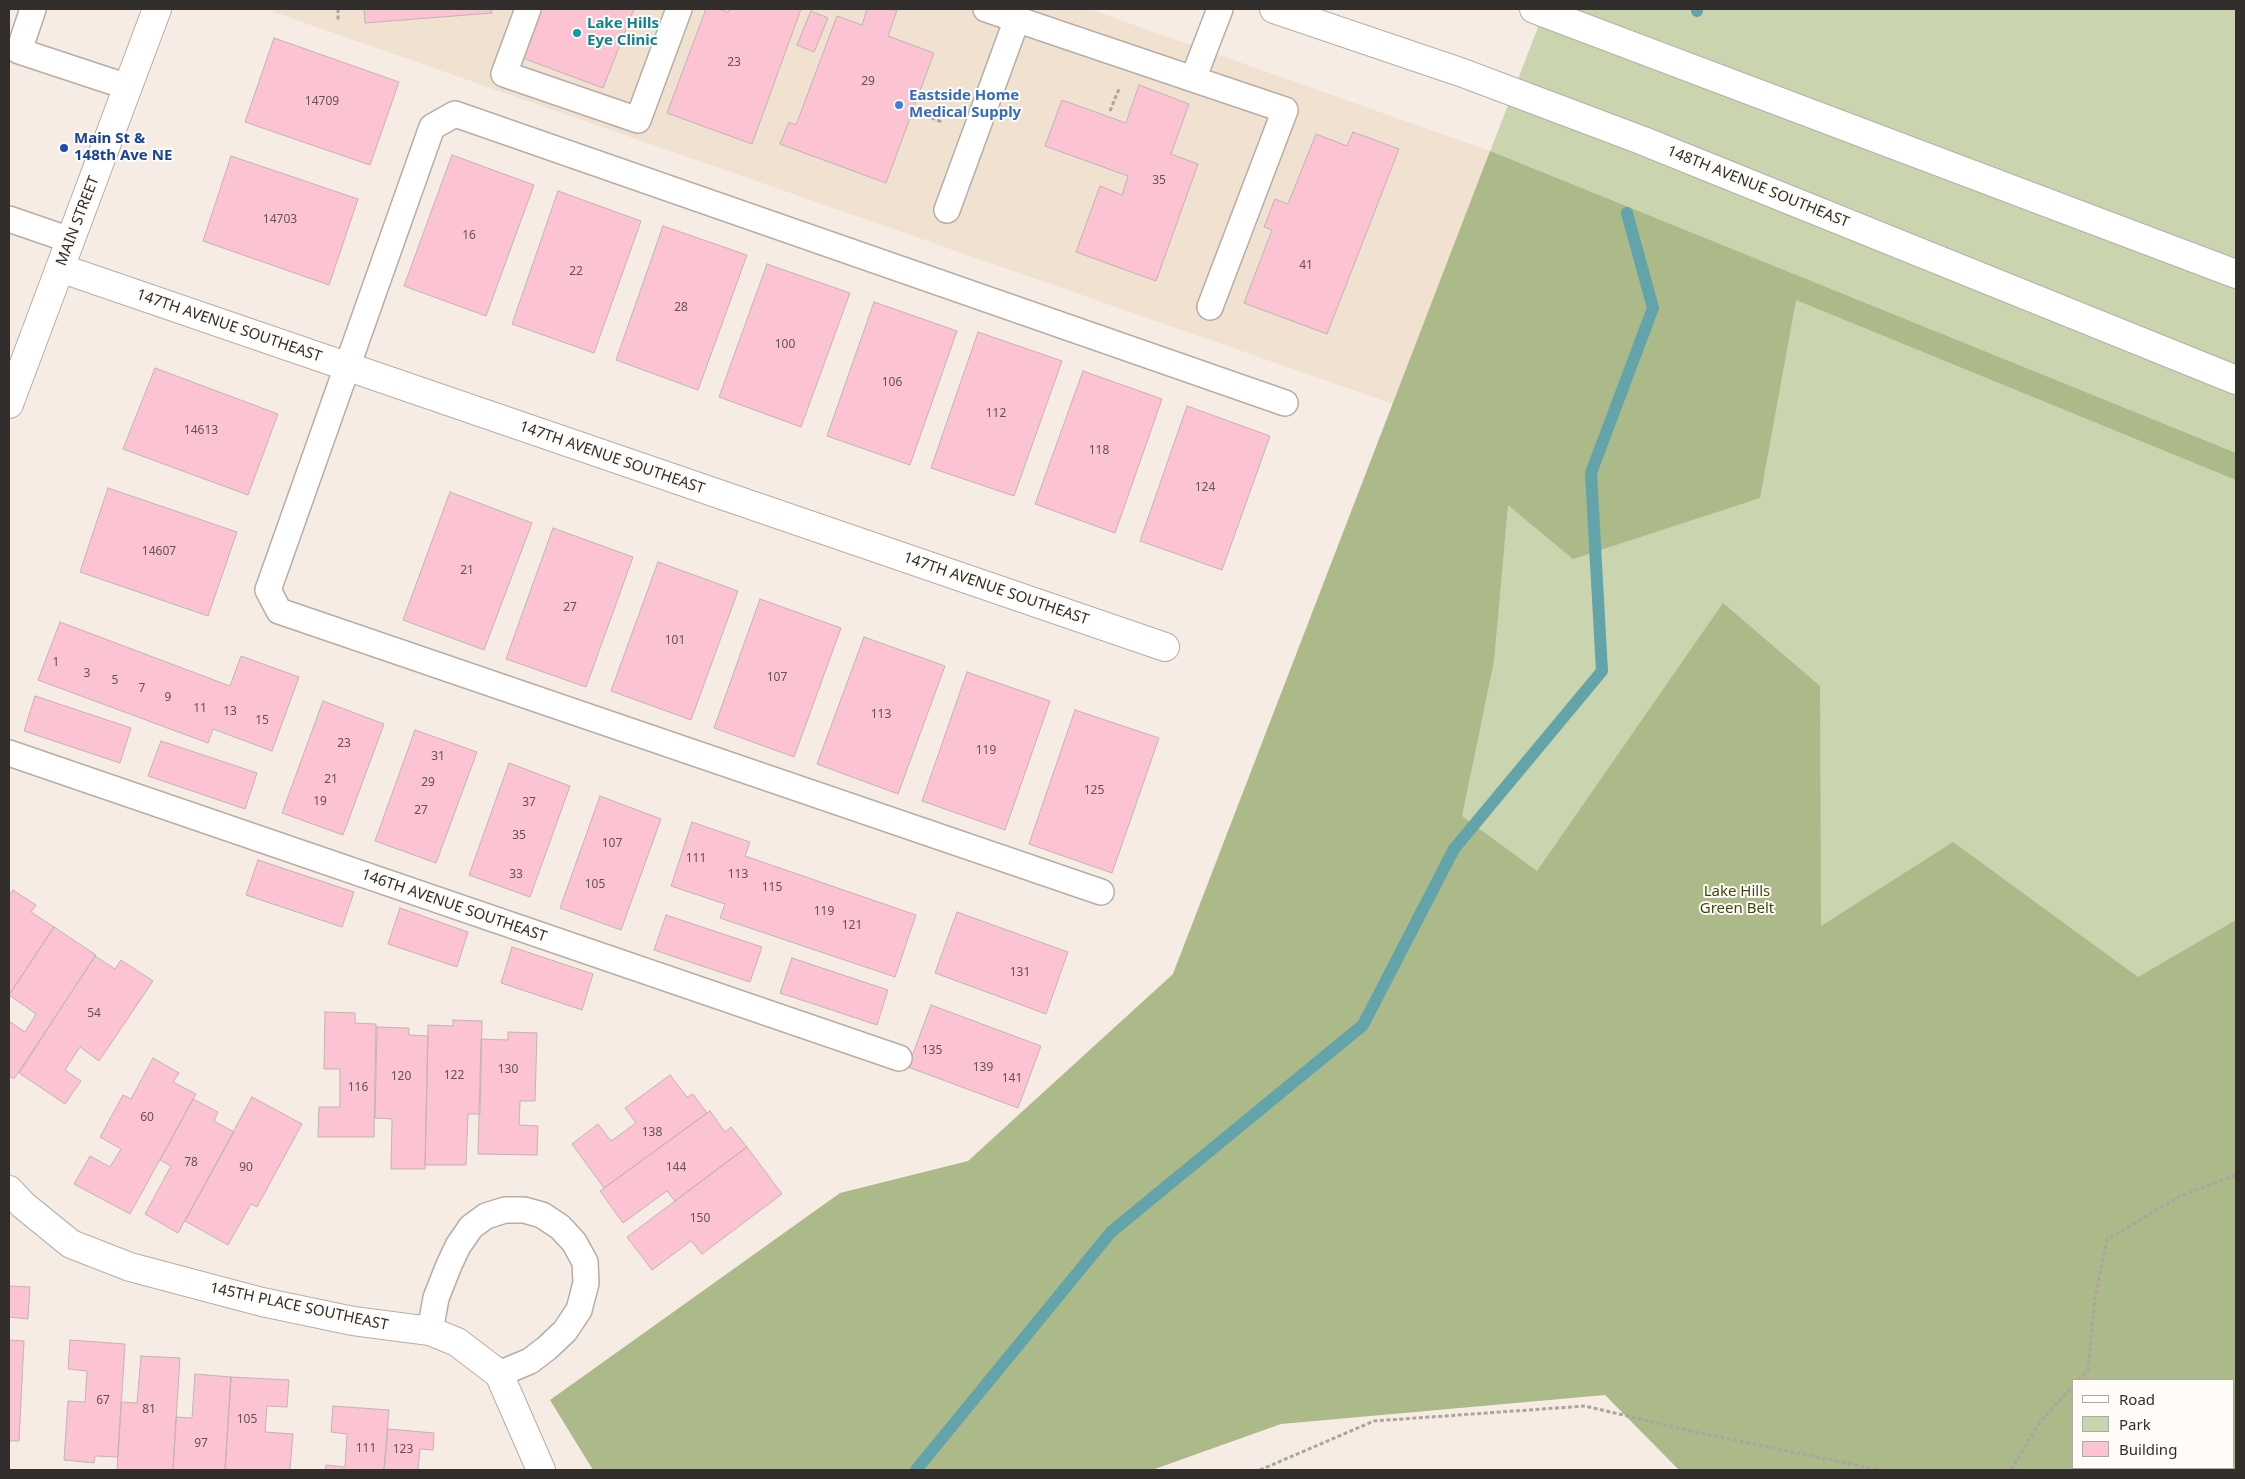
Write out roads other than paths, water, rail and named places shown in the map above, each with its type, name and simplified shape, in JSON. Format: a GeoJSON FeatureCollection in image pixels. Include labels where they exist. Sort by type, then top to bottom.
{"type":"FeatureCollection","features":[{"type":"Feature","properties":{"kind":"street","name":"MAIN STREET"},"geometry":{"type":"LineString","coordinates":[[9,404],[156,9]]}},
{"type":"Feature","properties":{"kind":"street","name":"148TH AVENUE SOUTHEAST"},"geometry":{"type":"LineString","coordinates":[[1274,9],[1464,74],[1641,140],[2224,370],[2236,380]]}},
{"type":"Feature","properties":{"kind":"street"},"geometry":{"type":"LineString","coordinates":[[1534,9],[2236,274]]}},
{"type":"Feature","properties":{"kind":"street","name":"147TH AVENUE SOUTHEAST"},"geometry":{"type":"LineString","coordinates":[[60,268],[1165,647]]}},
{"type":"Feature","properties":{"kind":"street","name":"145TH PLACE SOUTHEAST"},"geometry":{"type":"LineString","coordinates":[[9,1190],[23,1205],[72,1244],[130,1267],[196,1286],[353,1321],[430,1331],[457,1342],[499,1374],[542,1470]]}},
{"type":"Feature","properties":{"kind":"lane"},"geometry":{"type":"LineString","coordinates":[[33,9],[19,51],[128,87]]}},
{"type":"Feature","properties":{"kind":"lane"},"geometry":{"type":"LineString","coordinates":[[528,9],[504,74],[638,120],[679,9]]}},
{"type":"Feature","properties":{"kind":"lane"},"geometry":{"type":"LineString","coordinates":[[986,9],[1285,110],[1210,306]]}},
{"type":"Feature","properties":{"kind":"lane"},"geometry":{"type":"LineString","coordinates":[[1193,79],[1220,9]]}},
{"type":"Feature","properties":{"kind":"lane"},"geometry":{"type":"LineString","coordinates":[[947,210],[1017,19]]}},
{"type":"Feature","properties":{"kind":"lane"},"geometry":{"type":"LineString","coordinates":[[1101,892],[279,611],[268,590],[432,127],[455,114],[1285,403]]}},
{"type":"Feature","properties":{"kind":"lane"},"geometry":{"type":"LineString","coordinates":[[9,219],[70,240]]}},
{"type":"Feature","properties":{"kind":"lane","name":"146TH AVENUE SOUTHEAST"},"geometry":{"type":"LineString","coordinates":[[9,753],[899,1058]]}},
{"type":"Feature","properties":{"kind":"lane"},"geometry":{"type":"LineString","coordinates":[[430,1331],[436,1298],[449,1265],[458,1246],[472,1227],[486,1216],[505,1210],[524,1210],[542,1215],[560,1227],[574,1242],[585,1262],[586,1283],[579,1310],[565,1331],[547,1348],[530,1361],[499,1374]]}},
{"type":"Feature","properties":{"kind":"waterway"},"geometry":{"type":"LineString","coordinates":[[916,1470],[1111,1232],[1363,1025],[1454,849],[1602,671],[1591,473],[1653,308],[1627,213]]}},
{"type":"Feature","properties":{"kind":"place","name":"Lake Hills Eye Clinic"},"geometry":{"type":"Point","coordinates":[577,33]}},
{"type":"Feature","properties":{"kind":"place","name":"Eastside Home Medical Supply"},"geometry":{"type":"Point","coordinates":[899,105]}},
{"type":"Feature","properties":{"kind":"place","name":"Main St & 148th Ave NE"},"geometry":{"type":"Point","coordinates":[64,148]}},
{"type":"Feature","properties":{"kind":"park label","name":"Lake Hills Green Belt"},"geometry":{"type":"Point","coordinates":[1737,900]}}]}
